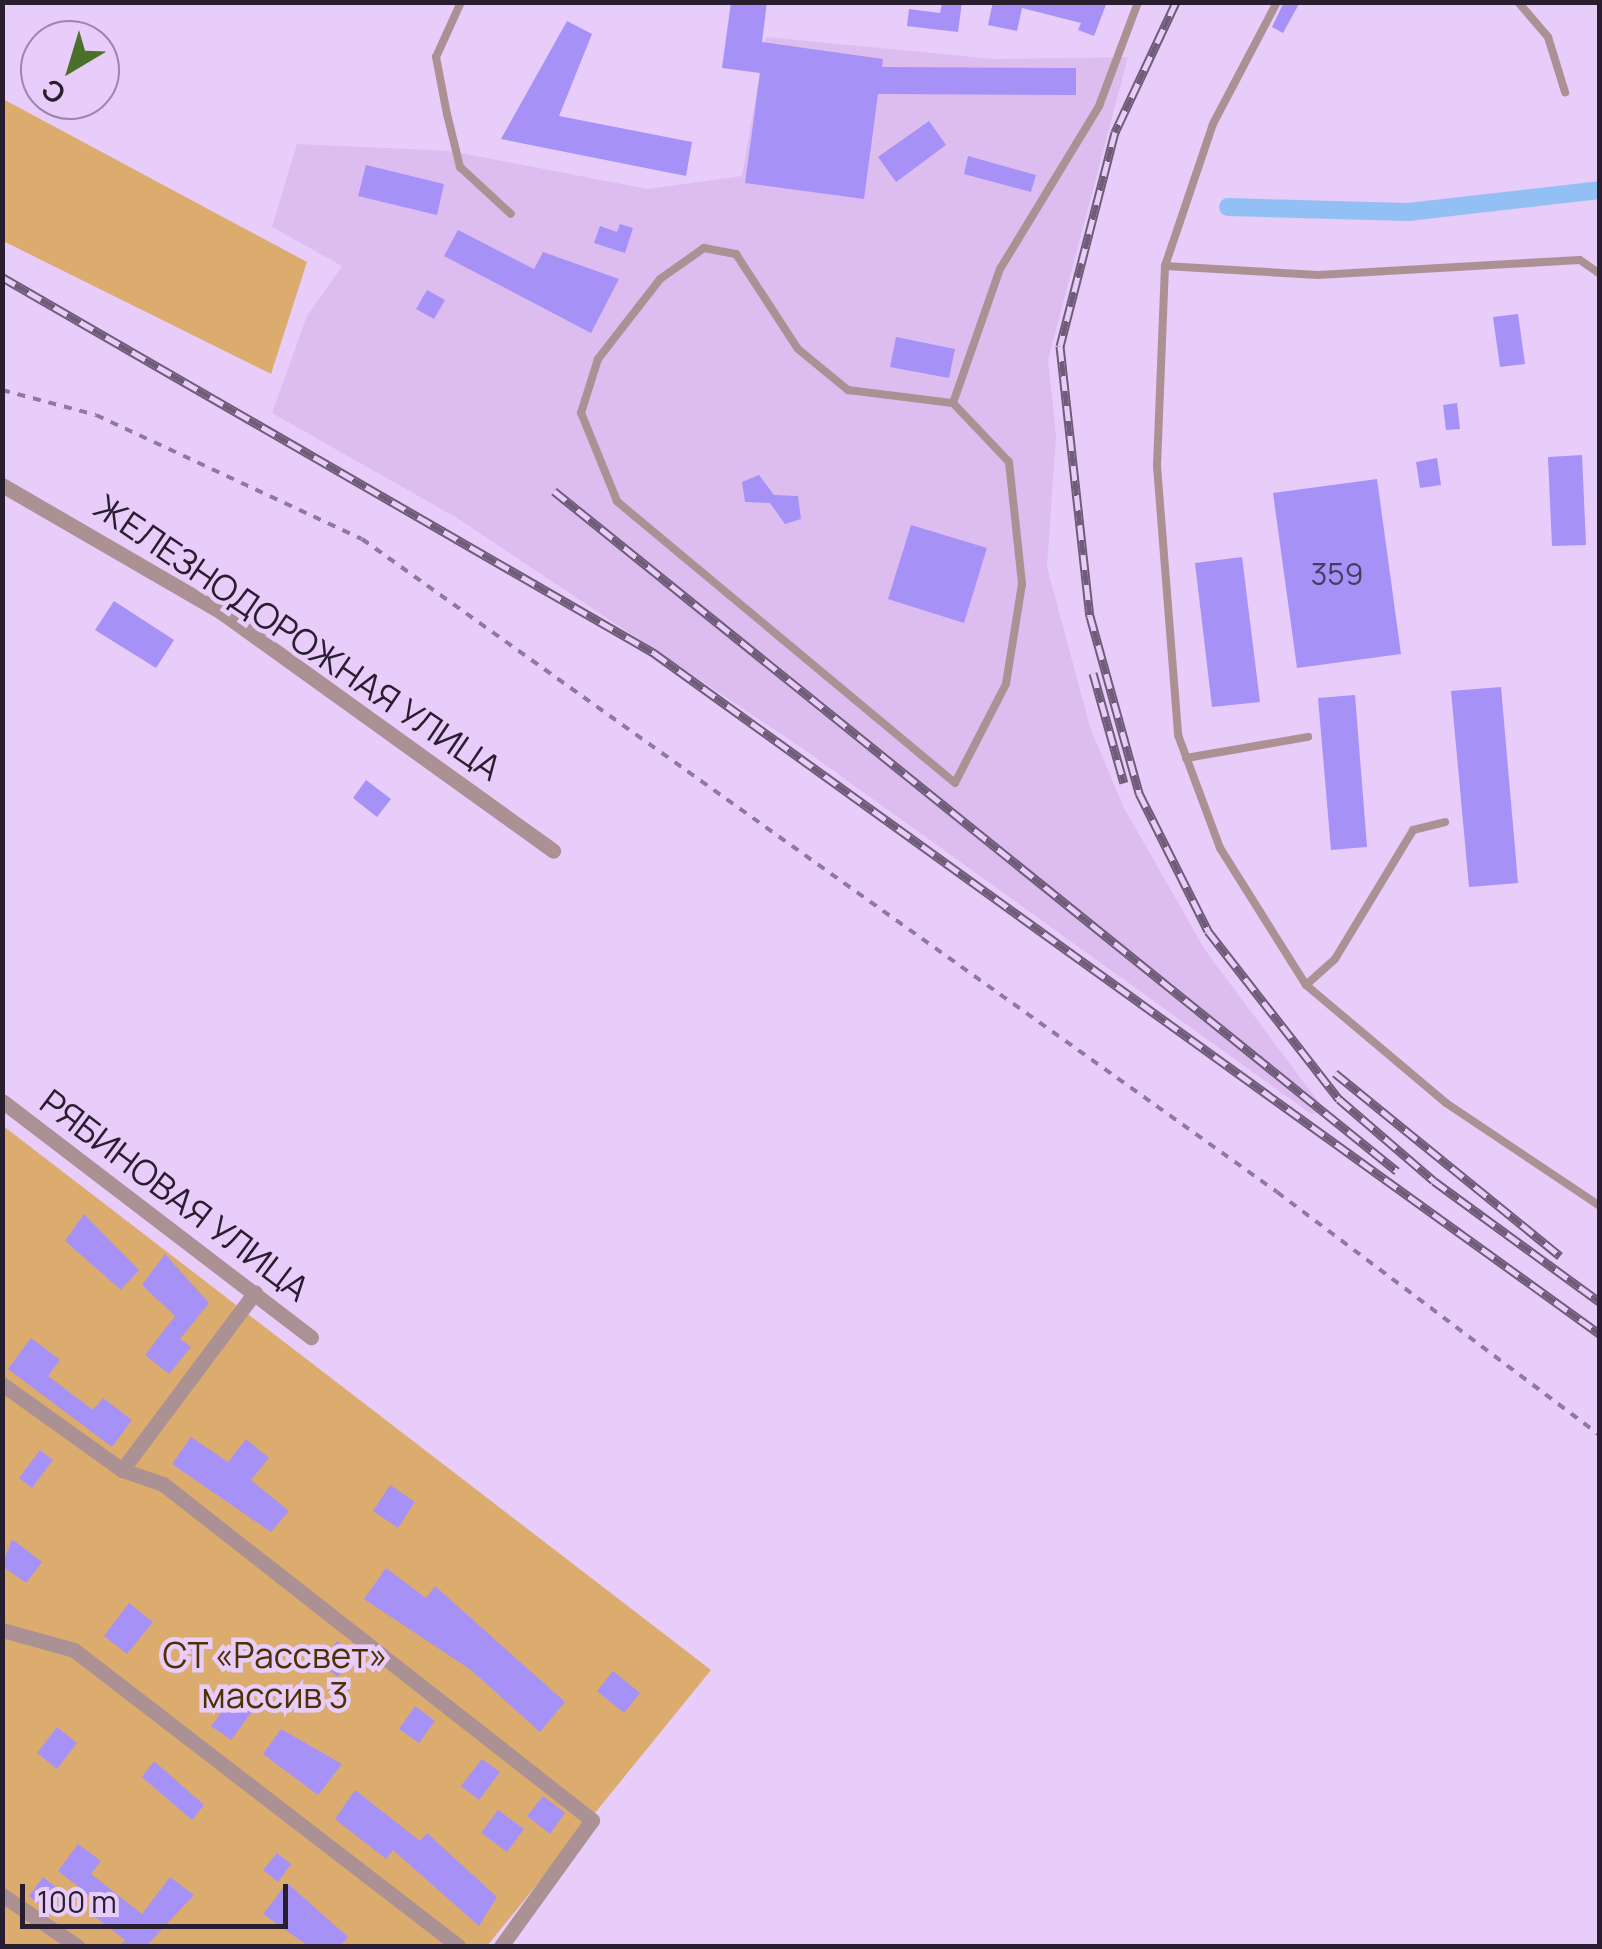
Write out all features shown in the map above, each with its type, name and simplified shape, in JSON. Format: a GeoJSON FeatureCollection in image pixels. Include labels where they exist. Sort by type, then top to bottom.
{"type":"FeatureCollection","features":[{"type":"Feature","properties":{"kind":"street","name":"ЖЕЛЕЗНОДОРОЖНАЯ УЛИЦА"},"geometry":{"type":"LineString","coordinates":[[2,484],[221,612],[553,850]]}},
{"type":"Feature","properties":{"kind":"street","name":"РЯБИНОВАЯ УЛИЦА"},"geometry":{"type":"LineString","coordinates":[[2,1101],[311,1337]]}},
{"type":"Feature","properties":{"kind":"street"},"geometry":{"type":"LineString","coordinates":[[122,1470],[255,1292]]}},
{"type":"Feature","properties":{"kind":"street"},"geometry":{"type":"LineString","coordinates":[[2,1384],[122,1470],[163,1484],[592,1820],[500,1946]]}},
{"type":"Feature","properties":{"kind":"street"},"geometry":{"type":"LineString","coordinates":[[2,1630],[74,1650],[458,1946]]}},
{"type":"Feature","properties":{"kind":"street"},"geometry":{"type":"LineString","coordinates":[[2,1896],[77,1946]]}},
{"type":"Feature","properties":{"kind":"lane"},"geometry":{"type":"LineString","coordinates":[[461,2],[436,57],[451,132],[460,167],[512,214]]}},
{"type":"Feature","properties":{"kind":"lane"},"geometry":{"type":"LineString","coordinates":[[953,403],[1000,269],[1098,106],[1138,2]]}},
{"type":"Feature","properties":{"kind":"lane"},"geometry":{"type":"LineString","coordinates":[[1277,2],[1213,124],[1164,266],[1158,466],[1186,758],[1220,848],[1306,985],[1446,1103],[1600,1206]]}},
{"type":"Feature","properties":{"kind":"lane"},"geometry":{"type":"LineString","coordinates":[[1518,2],[1548,37],[1565,92]]}},
{"type":"Feature","properties":{"kind":"lane"},"geometry":{"type":"LineString","coordinates":[[704,248],[736,254],[798,349],[848,390],[953,403],[1009,462],[1022,584],[1006,684],[955,783],[616,501],[581,413],[598,359],[660,279],[704,248]]}},
{"type":"Feature","properties":{"kind":"lane"},"geometry":{"type":"LineString","coordinates":[[1164,266],[1318,276],[1580,260],[1600,274]]}},
{"type":"Feature","properties":{"kind":"lane"},"geometry":{"type":"LineString","coordinates":[[1186,758],[1308,738]]}},
{"type":"Feature","properties":{"kind":"lane"},"geometry":{"type":"LineString","coordinates":[[1306,985],[1335,959],[1414,830],[1445,822]]}},
{"type":"Feature","properties":{"kind":"path"},"geometry":{"type":"LineString","coordinates":[[2,390],[96,415],[362,538],[1277,1192],[1600,1435]]}},
{"type":"Feature","properties":{"kind":"shaded area"},"geometry":{"type":"Polygon","coordinates":[[[766,37],[994,59],[1128,57],[1048,360],[1056,435],[1047,567],[1090,727],[1123,806],[1205,950],[1326,1112],[1311,1114],[802,748],[457,518],[272,413],[307,316],[342,266],[272,227],[297,144],[451,151],[647,189],[742,176],[766,37]]]}},
{"type":"Feature","properties":{"kind":"green space"},"geometry":{"type":"Polygon","coordinates":[[[3,99],[20,108],[20,120],[42,120],[307,262],[271,374],[3,241],[3,99]]]}},
{"type":"Feature","properties":{"kind":"green space","name":"СТ «Рассвет» массив 3"},"geometry":{"type":"Polygon","coordinates":[[[2,1125],[711,1670],[487,1946],[3,1946],[2,1125]]]}},
{"type":"Feature","properties":{"kind":"building"},"geometry":{"type":"Polygon","coordinates":[[[731,2],[767,2],[762,42],[883,59],[882,67],[1076,68],[1076,95],[878,94],[864,199],[745,183],[760,73],[722,68],[731,2]]]}},
{"type":"Feature","properties":{"kind":"building"},"geometry":{"type":"Polygon","coordinates":[[[942,2],[962,2],[958,32],[907,26],[909,9],[940,13],[942,2]]]}},
{"type":"Feature","properties":{"kind":"building"},"geometry":{"type":"Polygon","coordinates":[[[993,2],[1107,2],[1094,36],[1078,30],[1081,23],[1022,8],[1017,31],[988,25],[993,2]]]}},
{"type":"Feature","properties":{"kind":"building"},"geometry":{"type":"Polygon","coordinates":[[[1284,2],[1300,2],[1283,33],[1272,27],[1284,2]]]}},
{"type":"Feature","properties":{"kind":"building"},"geometry":{"type":"Polygon","coordinates":[[[567,21],[592,34],[559,116],[692,142],[686,176],[501,139],[567,21]]]}},
{"type":"Feature","properties":{"kind":"building"},"geometry":{"type":"Polygon","coordinates":[[[929,121],[946,145],[896,182],[878,157],[929,121]]]}},
{"type":"Feature","properties":{"kind":"building"},"geometry":{"type":"Polygon","coordinates":[[[968,156],[1036,175],[1031,192],[964,174],[968,156]]]}},
{"type":"Feature","properties":{"kind":"building"},"geometry":{"type":"Polygon","coordinates":[[[366,165],[444,184],[437,215],[358,196],[366,165]]]}},
{"type":"Feature","properties":{"kind":"building"},"geometry":{"type":"Polygon","coordinates":[[[620,224],[633,228],[625,253],[594,243],[600,226],[617,232],[620,224]]]}},
{"type":"Feature","properties":{"kind":"building"},"geometry":{"type":"Polygon","coordinates":[[[458,230],[534,269],[543,252],[619,279],[591,333],[444,256],[458,230]]]}},
{"type":"Feature","properties":{"kind":"building"},"geometry":{"type":"Polygon","coordinates":[[[427,290],[445,300],[434,319],[416,309],[427,290]]]}},
{"type":"Feature","properties":{"kind":"building"},"geometry":{"type":"Polygon","coordinates":[[[1518,314],[1525,364],[1500,367],[1493,317],[1518,314]]]}},
{"type":"Feature","properties":{"kind":"building"},"geometry":{"type":"Polygon","coordinates":[[[896,337],[955,349],[949,378],[890,367],[896,337]]]}},
{"type":"Feature","properties":{"kind":"building"},"geometry":{"type":"Polygon","coordinates":[[[1457,403],[1460,429],[1446,430],[1443,405],[1457,403]]]}},
{"type":"Feature","properties":{"kind":"building"},"geometry":{"type":"Polygon","coordinates":[[[1582,455],[1586,545],[1552,546],[1548,457],[1582,455]]]}},
{"type":"Feature","properties":{"kind":"building"},"geometry":{"type":"Polygon","coordinates":[[[1437,458],[1441,485],[1420,488],[1416,462],[1437,458]]]}},
{"type":"Feature","properties":{"kind":"building"},"geometry":{"type":"Polygon","coordinates":[[[759,475],[774,495],[798,496],[801,519],[785,524],[770,503],[745,502],[742,482],[759,475]]]}},
{"type":"Feature","properties":{"kind":"building"},"geometry":{"type":"Polygon","coordinates":[[[1377,479],[1401,654],[1297,668],[1273,493],[1377,479]]]}},
{"type":"Feature","properties":{"kind":"building"},"geometry":{"type":"Polygon","coordinates":[[[911,525],[987,548],[964,623],[888,599],[911,525]]]}},
{"type":"Feature","properties":{"kind":"building"},"geometry":{"type":"Polygon","coordinates":[[[1242,557],[1260,702],[1212,707],[1195,563],[1242,557]]]}},
{"type":"Feature","properties":{"kind":"building"},"geometry":{"type":"Polygon","coordinates":[[[114,601],[174,640],[156,668],[95,630],[114,601]]]}},
{"type":"Feature","properties":{"kind":"building"},"geometry":{"type":"Polygon","coordinates":[[[1501,687],[1518,883],[1469,887],[1451,691],[1501,687]]]}},
{"type":"Feature","properties":{"kind":"building"},"geometry":{"type":"Polygon","coordinates":[[[1355,695],[1367,847],[1331,850],[1318,698],[1355,695]]]}},
{"type":"Feature","properties":{"kind":"building"},"geometry":{"type":"Polygon","coordinates":[[[366,780],[391,799],[377,817],[353,798],[366,780]]]}},
{"type":"Feature","properties":{"kind":"building"},"geometry":{"type":"Polygon","coordinates":[[[84,1214],[139,1270],[121,1290],[65,1241],[84,1214]]]}},
{"type":"Feature","properties":{"kind":"building"},"geometry":{"type":"Polygon","coordinates":[[[165,1254],[209,1303],[180,1339],[191,1347],[169,1374],[145,1355],[175,1316],[142,1285],[165,1254]]]}},
{"type":"Feature","properties":{"kind":"building"},"geometry":{"type":"Polygon","coordinates":[[[31,1338],[60,1360],[48,1376],[93,1410],[103,1398],[132,1420],[112,1447],[8,1369],[31,1338]]]}},
{"type":"Feature","properties":{"kind":"building"},"geometry":{"type":"Polygon","coordinates":[[[191,1437],[228,1462],[246,1439],[269,1458],[251,1480],[289,1511],[271,1532],[172,1464],[191,1437]]]}},
{"type":"Feature","properties":{"kind":"building"},"geometry":{"type":"Polygon","coordinates":[[[40,1450],[53,1460],[32,1488],[19,1478],[40,1450]]]}},
{"type":"Feature","properties":{"kind":"building"},"geometry":{"type":"Polygon","coordinates":[[[390,1485],[415,1502],[398,1528],[373,1511],[390,1485]]]}},
{"type":"Feature","properties":{"kind":"building"},"geometry":{"type":"Polygon","coordinates":[[[12,1539],[42,1562],[26,1583],[2,1566],[12,1539]]]}},
{"type":"Feature","properties":{"kind":"building"},"geometry":{"type":"Polygon","coordinates":[[[386,1568],[426,1598],[435,1586],[565,1702],[540,1732],[471,1670],[364,1599],[386,1568]]]}},
{"type":"Feature","properties":{"kind":"building"},"geometry":{"type":"Polygon","coordinates":[[[129,1603],[153,1622],[127,1654],[104,1636],[129,1603]]]}},
{"type":"Feature","properties":{"kind":"building"},"geometry":{"type":"Polygon","coordinates":[[[337,1641],[355,1655],[338,1677],[320,1663],[337,1641]]]}},
{"type":"Feature","properties":{"kind":"building"},"geometry":{"type":"Polygon","coordinates":[[[613,1671],[640,1693],[624,1713],[597,1691],[613,1671]]]}},
{"type":"Feature","properties":{"kind":"building"},"geometry":{"type":"Polygon","coordinates":[[[235,1694],[254,1709],[231,1740],[211,1726],[235,1694]]]}},
{"type":"Feature","properties":{"kind":"building"},"geometry":{"type":"Polygon","coordinates":[[[415,1706],[435,1721],[419,1743],[399,1729],[415,1706]]]}},
{"type":"Feature","properties":{"kind":"building"},"geometry":{"type":"Polygon","coordinates":[[[57,1727],[77,1743],[57,1769],[37,1753],[57,1727]]]}},
{"type":"Feature","properties":{"kind":"building"},"geometry":{"type":"Polygon","coordinates":[[[281,1729],[342,1764],[318,1795],[263,1754],[281,1729]]]}},
{"type":"Feature","properties":{"kind":"building"},"geometry":{"type":"Polygon","coordinates":[[[482,1759],[500,1772],[479,1800],[461,1786],[482,1759]]]}},
{"type":"Feature","properties":{"kind":"building"},"geometry":{"type":"Polygon","coordinates":[[[154,1761],[204,1805],[192,1820],[142,1777],[154,1761]]]}},
{"type":"Feature","properties":{"kind":"building"},"geometry":{"type":"Polygon","coordinates":[[[355,1790],[420,1841],[427,1833],[497,1897],[479,1926],[393,1850],[386,1859],[335,1819],[355,1790]]]}},
{"type":"Feature","properties":{"kind":"building"},"geometry":{"type":"Polygon","coordinates":[[[543,1796],[565,1813],[550,1834],[527,1816],[543,1796]]]}},
{"type":"Feature","properties":{"kind":"building"},"geometry":{"type":"Polygon","coordinates":[[[498,1810],[524,1829],[507,1852],[481,1833],[498,1810]]]}},
{"type":"Feature","properties":{"kind":"building"},"geometry":{"type":"Polygon","coordinates":[[[78,1844],[101,1861],[91,1874],[142,1914],[170,1877],[194,1895],[146,1946],[120,1946],[125,1940],[90,1913],[98,1902],[58,1871],[78,1844]]]}},
{"type":"Feature","properties":{"kind":"building"},"geometry":{"type":"Polygon","coordinates":[[[277,1853],[291,1864],[278,1882],[263,1870],[277,1853]]]}},
{"type":"Feature","properties":{"kind":"building"},"geometry":{"type":"Polygon","coordinates":[[[43,1877],[56,1887],[42,1906],[29,1896],[43,1877]]]}},
{"type":"Feature","properties":{"kind":"building"},"geometry":{"type":"Polygon","coordinates":[[[287,1883],[348,1937],[340,1946],[308,1946],[263,1914],[287,1883]]]}},
{"type":"Feature","properties":{"kind":"waterway"},"geometry":{"type":"LineString","coordinates":[[1228,207],[1408,212],[1600,190]]}},
{"type":"Feature","properties":{"kind":"railway"},"geometry":{"type":"LineString","coordinates":[[1176,2],[1115,132],[1060,346],[1090,616],[1139,793],[1208,931],[1339,1099],[1434,1181],[1600,1302]]}},
{"type":"Feature","properties":{"kind":"railway"},"geometry":{"type":"LineString","coordinates":[[2,277],[654,653],[1600,1334]]}},
{"type":"Feature","properties":{"kind":"railway"},"geometry":{"type":"LineString","coordinates":[[554,491],[1397,1171]]}},
{"type":"Feature","properties":{"kind":"railway"},"geometry":{"type":"LineString","coordinates":[[1093,673],[1124,783]]}},
{"type":"Feature","properties":{"kind":"railway"},"geometry":{"type":"LineString","coordinates":[[1335,1073],[1560,1256]]}}]}
